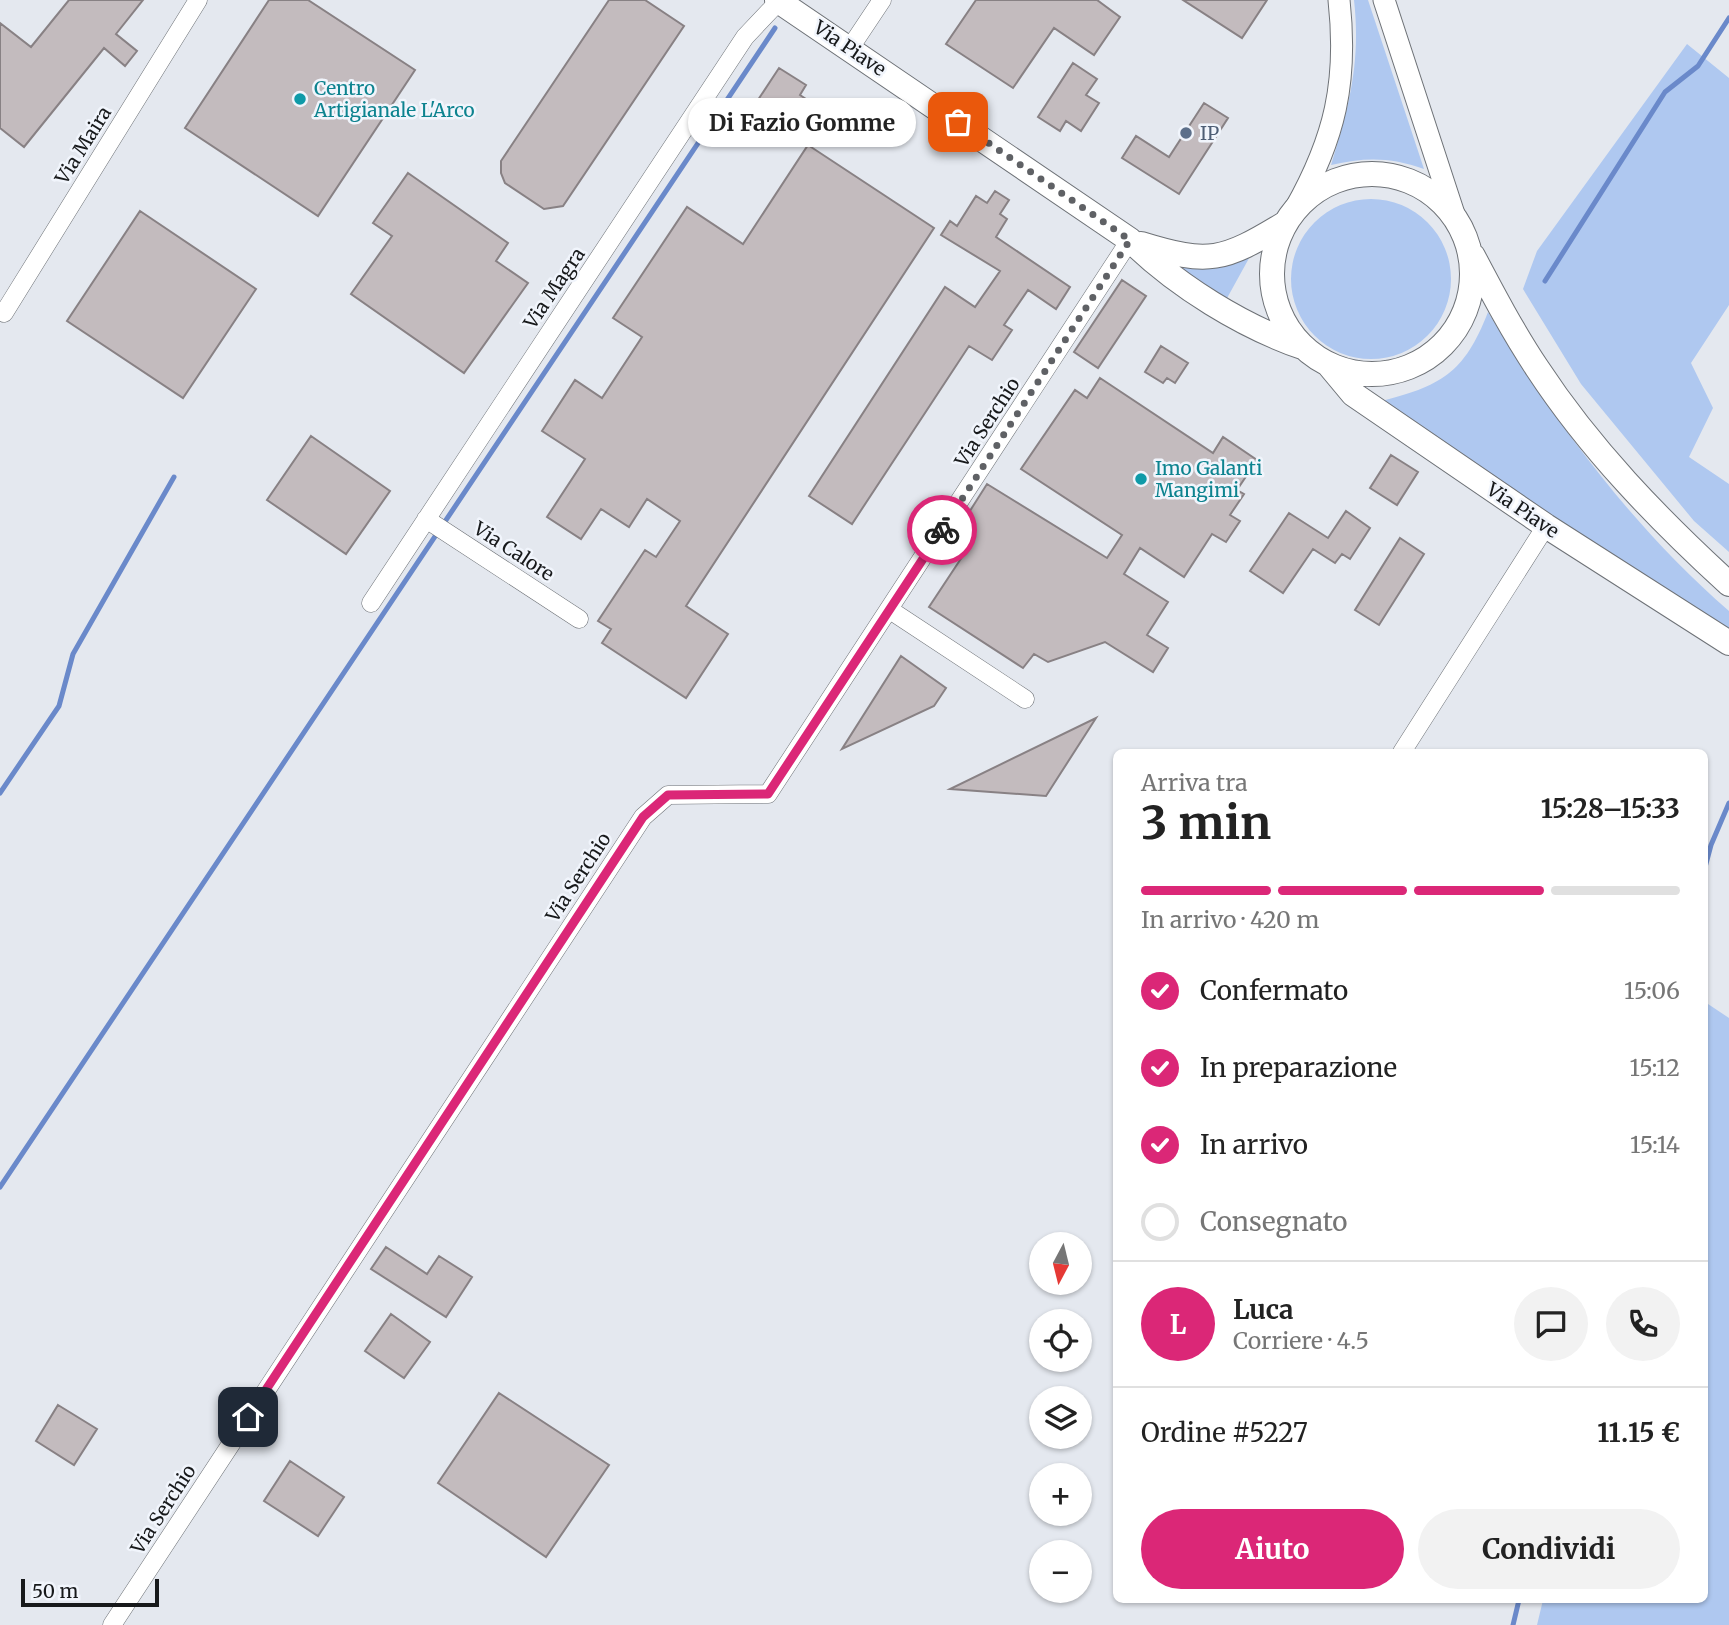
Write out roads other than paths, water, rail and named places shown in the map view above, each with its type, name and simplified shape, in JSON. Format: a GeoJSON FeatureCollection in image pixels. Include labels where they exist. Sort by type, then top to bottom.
{"type":"FeatureCollection","features":[{"type":"Feature","properties":{"kind":"main road","name":"Via Piave"},"geometry":{"type":"LineString","coordinates":[[778,1],[1130,240],[1150,260],[1228,312],[1268,335],[1305,348]]}},
{"type":"Feature","properties":{"kind":"main road"},"geometry":{"type":"LineString","coordinates":[[1469,249],[1472,281],[1465,313],[1447,340],[1431,354],[1422,361],[1392,372],[1359,373],[1328,364],[1305,348],[1287,328],[1276,303],[1272,277],[1274,250],[1290,217],[1318,189],[1346,177],[1377,174],[1407,180],[1433,195],[1455,217],[1469,249],[1521,342],[1580,427],[1649,507],[1729,584]]}},
{"type":"Feature","properties":{"kind":"main road","name":"Via Piave"},"geometry":{"type":"LineString","coordinates":[[1130,240],[1179,256],[1201,259],[1226,254],[1290,217]]}},
{"type":"Feature","properties":{"kind":"main road","name":"Via Piave"},"geometry":{"type":"LineString","coordinates":[[1328,364],[1353,394],[1546,526],[1729,643]]}},
{"type":"Feature","properties":{"kind":"street","name":"Via Maira"},"geometry":{"type":"LineString","coordinates":[[4,313],[198,0]]}},
{"type":"Feature","properties":{"kind":"street"},"geometry":{"type":"LineString","coordinates":[[850,48],[882,0]]}},
{"type":"Feature","properties":{"kind":"street"},"geometry":{"type":"LineString","coordinates":[[1290,217],[1324,153],[1337,106],[1342,44],[1339,0]]}},
{"type":"Feature","properties":{"kind":"street"},"geometry":{"type":"LineString","coordinates":[[1384,0],[1455,217]]}},
{"type":"Feature","properties":{"kind":"street","name":"Via Magra"},"geometry":{"type":"LineString","coordinates":[[371,603],[745,37],[778,1]]}},
{"type":"Feature","properties":{"kind":"street","name":"Via Serchio"},"geometry":{"type":"LineString","coordinates":[[112,1625],[643,817],[668,795],[768,794],[1130,240]]}},
{"type":"Feature","properties":{"kind":"street","name":"Via Calore"},"geometry":{"type":"LineString","coordinates":[[426,519],[579,619]]}},
{"type":"Feature","properties":{"kind":"street"},"geometry":{"type":"LineString","coordinates":[[1404,749],[1546,526]]}},
{"type":"Feature","properties":{"kind":"street"},"geometry":{"type":"LineString","coordinates":[[890,610],[1025,699]]}},
{"type":"Feature","properties":{"kind":"waterway"},"geometry":{"type":"LineString","coordinates":[[1545,281],[1665,92],[1698,66],[1729,18]]}},
{"type":"Feature","properties":{"kind":"waterway"},"geometry":{"type":"LineString","coordinates":[[0,1187],[775,28]]}},
{"type":"Feature","properties":{"kind":"waterway"},"geometry":{"type":"LineString","coordinates":[[0,793],[59,706],[73,654],[174,477]]}},
{"type":"Feature","properties":{"kind":"waterway"},"geometry":{"type":"LineString","coordinates":[[1708,856],[1729,803]]}},
{"type":"Feature","properties":{"kind":"waterway"},"geometry":{"type":"LineString","coordinates":[[1513,1625],[1518,1603]]}},
{"type":"Feature","properties":{"kind":"place","name":"Centro Artigianale L'Arco"},"geometry":{"type":"Point","coordinates":[300,99]}},
{"type":"Feature","properties":{"kind":"place","name":"Di Fazio Gomme"},"geometry":{"type":"Point","coordinates":[958,122]}},
{"type":"Feature","properties":{"kind":"place","name":"IP"},"geometry":{"type":"Point","coordinates":[1186,133]}},
{"type":"Feature","properties":{"kind":"place","name":"Imo Galanti Mangimi"},"geometry":{"type":"Point","coordinates":[1141,479]}}]}
